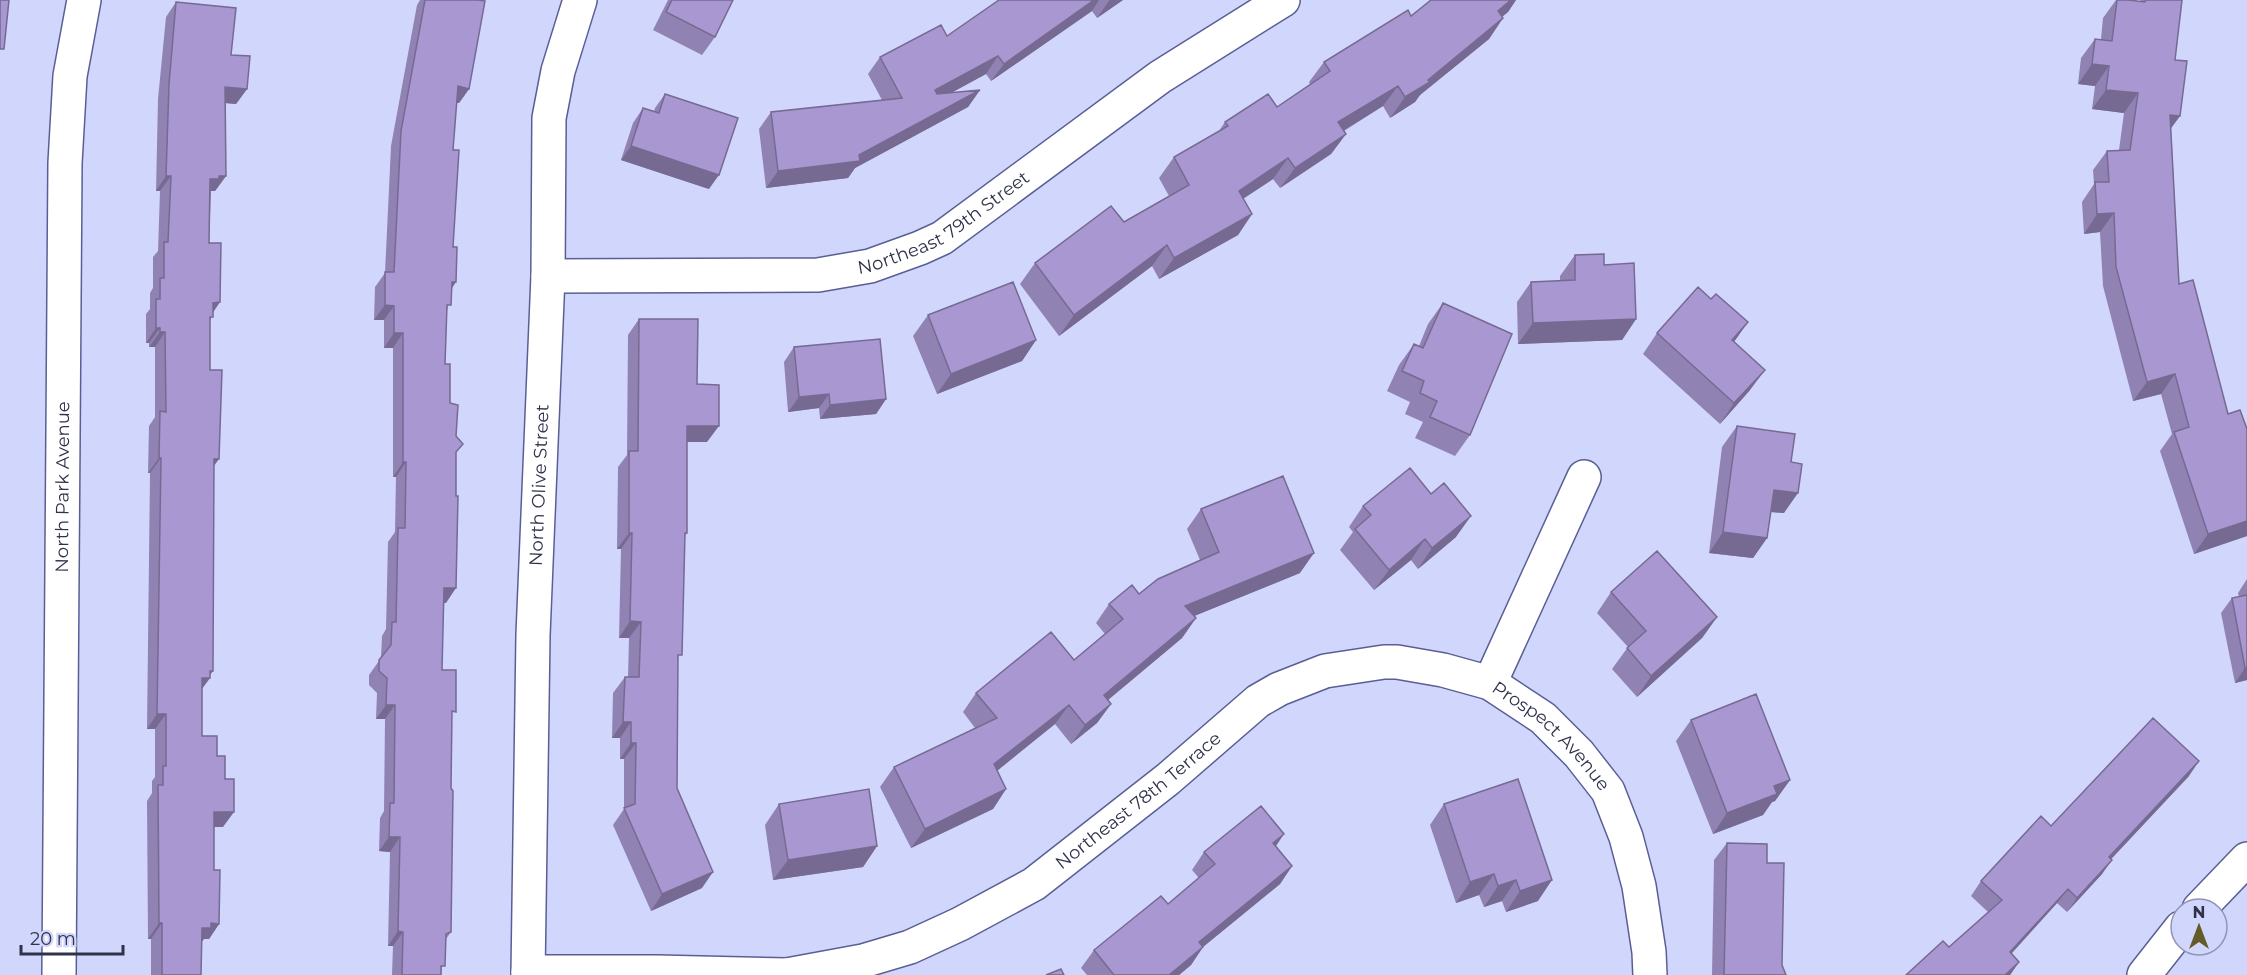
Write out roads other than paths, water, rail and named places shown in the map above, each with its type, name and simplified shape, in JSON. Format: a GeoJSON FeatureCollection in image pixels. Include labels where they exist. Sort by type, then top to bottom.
{"type":"FeatureCollection","features":[{"type":"Feature","properties":{"kind":"street","name":"North Park Avenue"},"geometry":{"type":"LineString","coordinates":[[59,975],[65,163],[70,76],[84,0]]}},
{"type":"Feature","properties":{"kind":"street","name":"North Olive Street"},"geometry":{"type":"LineString","coordinates":[[528,973],[533,635],[548,276],[549,118],[558,70],[580,0]]}},
{"type":"Feature","properties":{"kind":"street","name":"Northeast 79th Street"},"geometry":{"type":"LineString","coordinates":[[548,276],[818,274],[870,266],[920,248],[942,237],[1160,77],[1283,0]]}},
{"type":"Feature","properties":{"kind":"street","name":"Prospect Avenue"},"geometry":{"type":"LineString","coordinates":[[1584,477],[1490,683],[1543,718],[1563,736],[1608,792],[1626,837],[1639,886],[1649,952],[1650,975]]}},
{"type":"Feature","properties":{"kind":"street","name":"Northeast 78th Terrace"},"geometry":{"type":"LineString","coordinates":[[528,973],[657,972],[787,975],[863,961],[910,947],[960,924],[1034,884],[1160,786],[1258,701],[1279,689],[1325,671],[1384,662],[1443,670],[1490,683]]}},
{"type":"Feature","properties":{"kind":"street"},"geometry":{"type":"LineString","coordinates":[[2211,897],[2247,859]]}},
{"type":"Feature","properties":{"kind":"street"},"geometry":{"type":"LineString","coordinates":[[2145,975],[2169,944]]}}]}
